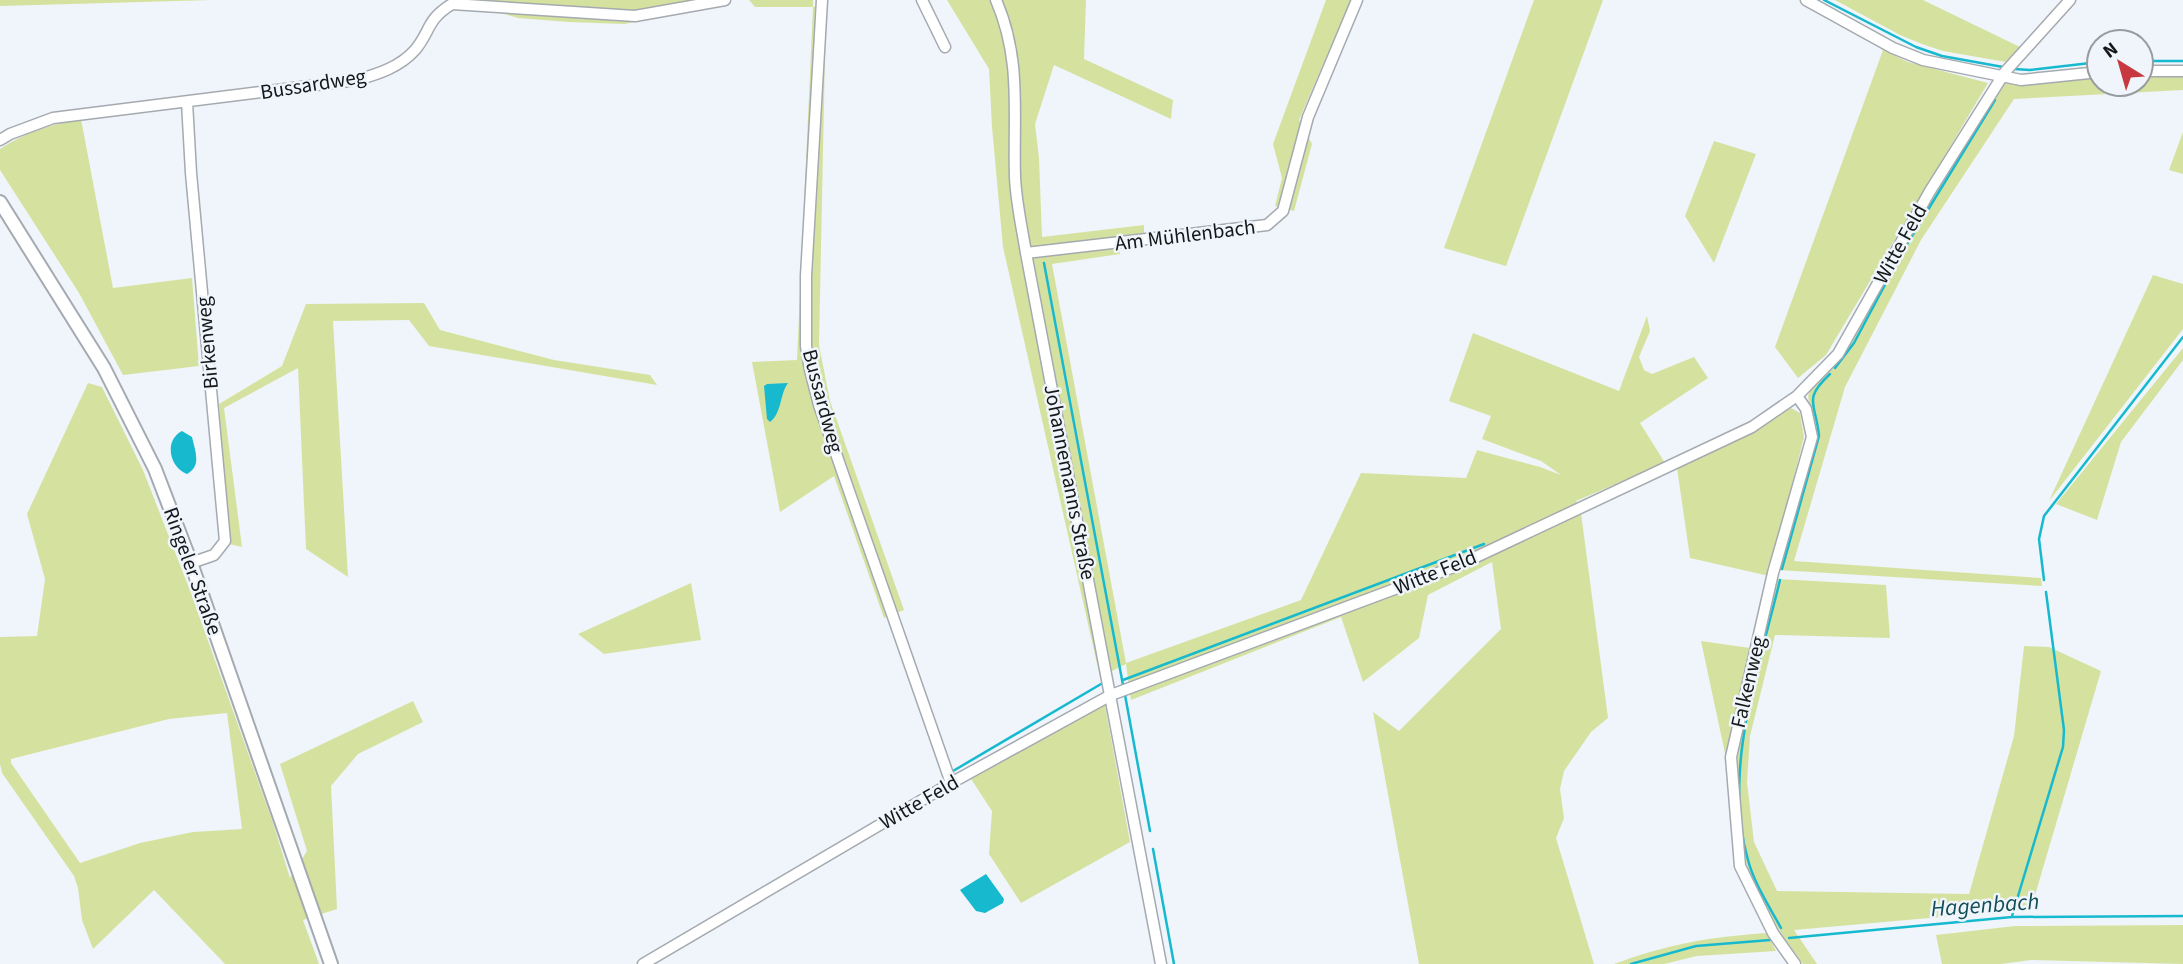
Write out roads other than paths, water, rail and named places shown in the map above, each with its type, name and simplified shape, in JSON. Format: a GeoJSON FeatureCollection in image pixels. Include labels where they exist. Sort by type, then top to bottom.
{"type":"FeatureCollection","features":[{"type":"Feature","properties":{"kind":"street","name":"Bussardweg"},"geometry":{"type":"LineString","coordinates":[[0,140],[52,118],[357,80],[381,73],[400,63],[415,50],[436,13],[452,4],[635,16],[725,0]]}},
{"type":"Feature","properties":{"kind":"street","name":"Bussardweg"},"geometry":{"type":"LineString","coordinates":[[822,0],[806,276],[806,346],[819,405],[951,783]]}},
{"type":"Feature","properties":{"kind":"street"},"geometry":{"type":"LineString","coordinates":[[922,0],[945,47]]}},
{"type":"Feature","properties":{"kind":"street","name":"Johannemanns Straße"},"geometry":{"type":"LineString","coordinates":[[996,0],[1012,46],[1016,114],[1015,179],[1026,253],[1161,964]]}},
{"type":"Feature","properties":{"kind":"street","name":"Am Mühlenbach"},"geometry":{"type":"LineString","coordinates":[[1026,253],[1267,225],[1283,211],[1308,117],[1357,0]]}},
{"type":"Feature","properties":{"kind":"street"},"geometry":{"type":"LineString","coordinates":[[1806,0],[1892,48],[1923,61],[2021,80],[2085,73]]}},
{"type":"Feature","properties":{"kind":"street","name":"Witte Feld"},"geometry":{"type":"LineString","coordinates":[[643,964],[951,783],[1111,695],[1459,565],[1752,426],[1797,396],[1838,355],[1930,191],[2002,77],[2017,56],[2070,0]]}},
{"type":"Feature","properties":{"kind":"street"},"geometry":{"type":"LineString","coordinates":[[2155,71],[2183,71]]}},
{"type":"Feature","properties":{"kind":"street","name":"Birkenweg"},"geometry":{"type":"LineString","coordinates":[[187,102],[191,173],[225,541],[214,555],[191,563]]}},
{"type":"Feature","properties":{"kind":"street","name":"Ringeler Straße"},"geometry":{"type":"LineString","coordinates":[[0,202],[103,368],[155,469],[191,563],[331,964]]}},
{"type":"Feature","properties":{"kind":"street","name":"Falkenweg"},"geometry":{"type":"LineString","coordinates":[[1795,964],[1773,933],[1740,866],[1731,757],[1779,548],[1812,437],[1806,409],[1797,396]]}},
{"type":"Feature","properties":{"kind":"water"},"geometry":{"type":"Polygon","coordinates":[[[788,383],[777,414],[770,422],[767,419],[764,386],[788,383]]]}},
{"type":"Feature","properties":{"kind":"water"},"geometry":{"type":"Polygon","coordinates":[[[182,431],[192,437],[196,453],[195,467],[187,474],[176,466],[171,453],[176,435],[182,431]]]}},
{"type":"Feature","properties":{"kind":"water"},"geometry":{"type":"Polygon","coordinates":[[[986,874],[1004,899],[1003,903],[985,913],[976,911],[960,890],[986,874]]]}},
{"type":"Feature","properties":{"kind":"waterway"},"geometry":{"type":"LineString","coordinates":[[1824,0],[1916,47],[1942,56],[2003,67]]}},
{"type":"Feature","properties":{"kind":"waterway"},"geometry":{"type":"LineString","coordinates":[[2155,61],[2183,61]]}},
{"type":"Feature","properties":{"kind":"waterway"},"geometry":{"type":"LineString","coordinates":[[2014,69],[2030,70],[2085,64]]}},
{"type":"Feature","properties":{"kind":"waterway"},"geometry":{"type":"LineString","coordinates":[[1835,368],[1854,343],[1904,249],[1995,100]]}},
{"type":"Feature","properties":{"kind":"waterway"},"geometry":{"type":"LineString","coordinates":[[1044,263],[1123,685]]}},
{"type":"Feature","properties":{"kind":"waterway"},"geometry":{"type":"LineString","coordinates":[[2044,580],[2039,539],[2044,516],[2183,337]]}},
{"type":"Feature","properties":{"kind":"waterway"},"geometry":{"type":"LineString","coordinates":[[1782,569],[1819,436],[1813,396],[1830,374]]}},
{"type":"Feature","properties":{"kind":"waterway"},"geometry":{"type":"LineString","coordinates":[[1123,680],[1484,544]]}},
{"type":"Feature","properties":{"kind":"waterway"},"geometry":{"type":"LineString","coordinates":[[1780,580],[1746,719],[1739,791],[1741,826],[1748,860],[1758,886],[1781,928]]}},
{"type":"Feature","properties":{"kind":"waterway"},"geometry":{"type":"LineString","coordinates":[[2012,916],[2063,747],[2064,730],[2046,592]]}},
{"type":"Feature","properties":{"kind":"waterway"},"geometry":{"type":"LineString","coordinates":[[953,771],[1101,684]]}},
{"type":"Feature","properties":{"kind":"waterway"},"geometry":{"type":"LineString","coordinates":[[1125,695],[1150,831]]}},
{"type":"Feature","properties":{"kind":"waterway"},"geometry":{"type":"LineString","coordinates":[[1153,849],[1174,964]]}},
{"type":"Feature","properties":{"kind":"waterway","name":"Hagenbach"},"geometry":{"type":"LineString","coordinates":[[1789,938],[2012,917],[2183,916]]}},
{"type":"Feature","properties":{"kind":"waterway","name":"Hagenbach"},"geometry":{"type":"LineString","coordinates":[[1631,964],[1696,946],[1770,940]]}}]}
